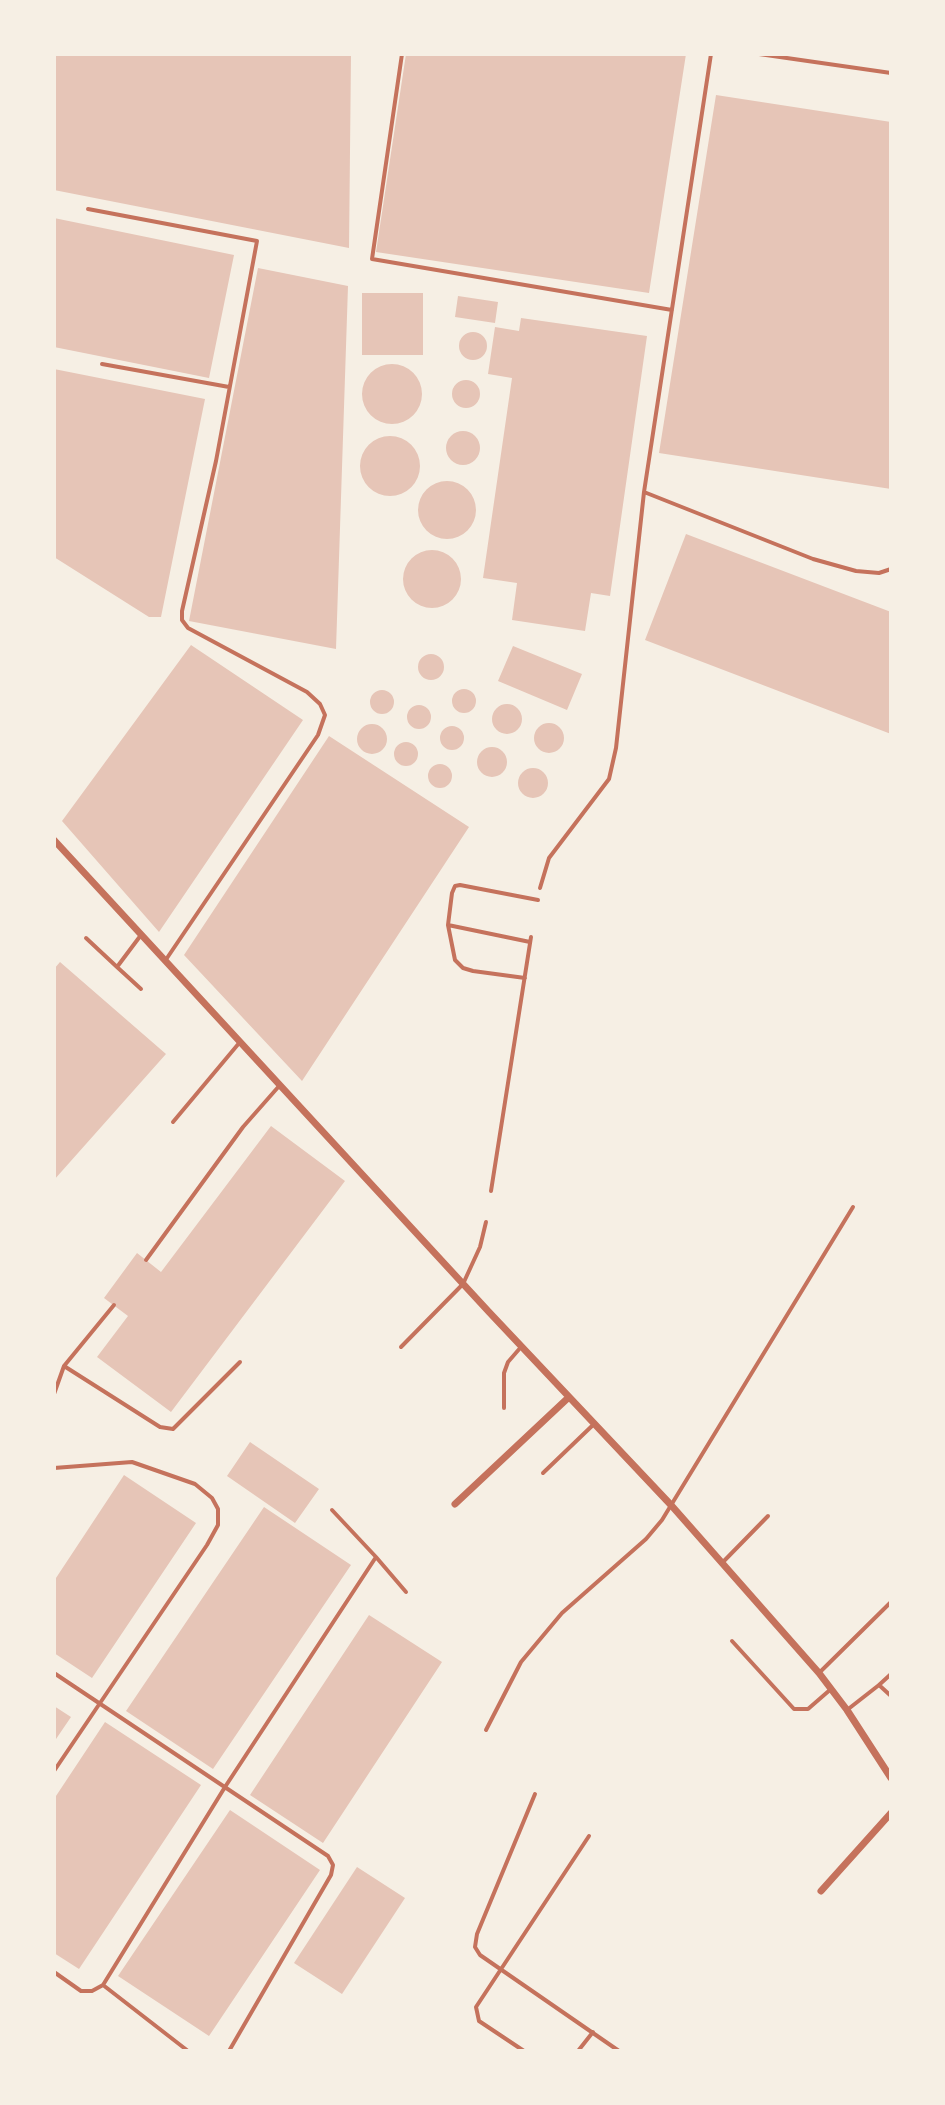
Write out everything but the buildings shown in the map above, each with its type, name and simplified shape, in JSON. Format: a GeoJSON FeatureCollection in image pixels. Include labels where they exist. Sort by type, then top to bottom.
{"type":"FeatureCollection","features":[{"type":"Feature","properties":{"kind":"street"},"geometry":{"type":"LineString","coordinates":[[54,840],[521,1347],[671,1505],[819,1673],[891,1778]]}},
{"type":"Feature","properties":{"kind":"street"},"geometry":{"type":"LineString","coordinates":[[455,1504],[569,1397]]}},
{"type":"Feature","properties":{"kind":"street"},"geometry":{"type":"LineString","coordinates":[[821,1891],[891,1813]]}},
{"type":"Feature","properties":{"kind":"lane"},"geometry":{"type":"LineString","coordinates":[[402,54],[372,259],[672,310]]}},
{"type":"Feature","properties":{"kind":"lane"},"geometry":{"type":"LineString","coordinates":[[540,888],[549,858],[609,779],[616,748],[644,492],[711,54]]}},
{"type":"Feature","properties":{"kind":"lane"},"geometry":{"type":"LineString","coordinates":[[759,54],[891,73]]}},
{"type":"Feature","properties":{"kind":"lane"},"geometry":{"type":"LineString","coordinates":[[88,209],[257,241],[216,461],[182,620],[188,628],[307,692],[320,704],[325,715],[318,735],[165,961]]}},
{"type":"Feature","properties":{"kind":"lane"},"geometry":{"type":"LineString","coordinates":[[102,364],[230,387]]}},
{"type":"Feature","properties":{"kind":"lane"},"geometry":{"type":"LineString","coordinates":[[644,492],[813,559],[856,571],[879,573],[891,569]]}},
{"type":"Feature","properties":{"kind":"lane"},"geometry":{"type":"LineString","coordinates":[[525,978],[463,968],[455,960],[448,925],[452,893],[455,886],[460,885],[538,900]]}},
{"type":"Feature","properties":{"kind":"lane"},"geometry":{"type":"LineString","coordinates":[[448,925],[531,939],[491,1191]]}},
{"type":"Feature","properties":{"kind":"lane"},"geometry":{"type":"LineString","coordinates":[[117,967],[141,935]]}},
{"type":"Feature","properties":{"kind":"lane"},"geometry":{"type":"LineString","coordinates":[[86,938],[141,989]]}},
{"type":"Feature","properties":{"kind":"lane"},"geometry":{"type":"LineString","coordinates":[[173,1122],[240,1042]]}},
{"type":"Feature","properties":{"kind":"lane"},"geometry":{"type":"LineString","coordinates":[[146,1260],[243,1127],[280,1085]]}},
{"type":"Feature","properties":{"kind":"lane"},"geometry":{"type":"LineString","coordinates":[[486,1730],[529,1652],[562,1613],[646,1539],[662,1520],[853,1207]]}},
{"type":"Feature","properties":{"kind":"lane"},"geometry":{"type":"LineString","coordinates":[[401,1347],[463,1284],[480,1247],[486,1222]]}},
{"type":"Feature","properties":{"kind":"lane"},"geometry":{"type":"LineString","coordinates":[[54,1394],[64,1366],[114,1305]]}},
{"type":"Feature","properties":{"kind":"lane"},"geometry":{"type":"LineString","coordinates":[[504,1408],[504,1373],[508,1362],[521,1347]]}},
{"type":"Feature","properties":{"kind":"lane"},"geometry":{"type":"LineString","coordinates":[[64,1366],[160,1427],[173,1429],[240,1362]]}},
{"type":"Feature","properties":{"kind":"lane"},"geometry":{"type":"LineString","coordinates":[[543,1473],[594,1424]]}},
{"type":"Feature","properties":{"kind":"lane"},"geometry":{"type":"LineString","coordinates":[[54,1468],[132,1462],[195,1484],[212,1498],[218,1509],[218,1525],[207,1545],[54,1771]]}},
{"type":"Feature","properties":{"kind":"lane"},"geometry":{"type":"LineString","coordinates":[[332,1510],[406,1592]]}},
{"type":"Feature","properties":{"kind":"lane"},"geometry":{"type":"LineString","coordinates":[[722,1563],[768,1516]]}},
{"type":"Feature","properties":{"kind":"lane"},"geometry":{"type":"LineString","coordinates":[[54,1972],[81,1991],[92,1991],[103,1985],[225,1787],[376,1557]]}},
{"type":"Feature","properties":{"kind":"lane"},"geometry":{"type":"LineString","coordinates":[[819,1673],[891,1602]]}},
{"type":"Feature","properties":{"kind":"lane"},"geometry":{"type":"LineString","coordinates":[[732,1641],[794,1709],[808,1709],[831,1689]]}},
{"type":"Feature","properties":{"kind":"lane"},"geometry":{"type":"LineString","coordinates":[[54,1673],[328,1856],[333,1865],[331,1875],[229,2051]]}},
{"type":"Feature","properties":{"kind":"lane"},"geometry":{"type":"LineString","coordinates":[[847,1710],[891,1674]]}},
{"type":"Feature","properties":{"kind":"lane"},"geometry":{"type":"LineString","coordinates":[[879,1685],[891,1696]]}},
{"type":"Feature","properties":{"kind":"lane"},"geometry":{"type":"LineString","coordinates":[[535,1794],[477,1934],[475,1947],[480,1955],[619,2051]]}},
{"type":"Feature","properties":{"kind":"lane"},"geometry":{"type":"LineString","coordinates":[[524,2051],[479,2021],[476,2007],[589,1836]]}},
{"type":"Feature","properties":{"kind":"lane"},"geometry":{"type":"LineString","coordinates":[[103,1985],[188,2051]]}},
{"type":"Feature","properties":{"kind":"lane"},"geometry":{"type":"LineString","coordinates":[[578,2051],[593,2032]]}}]}
